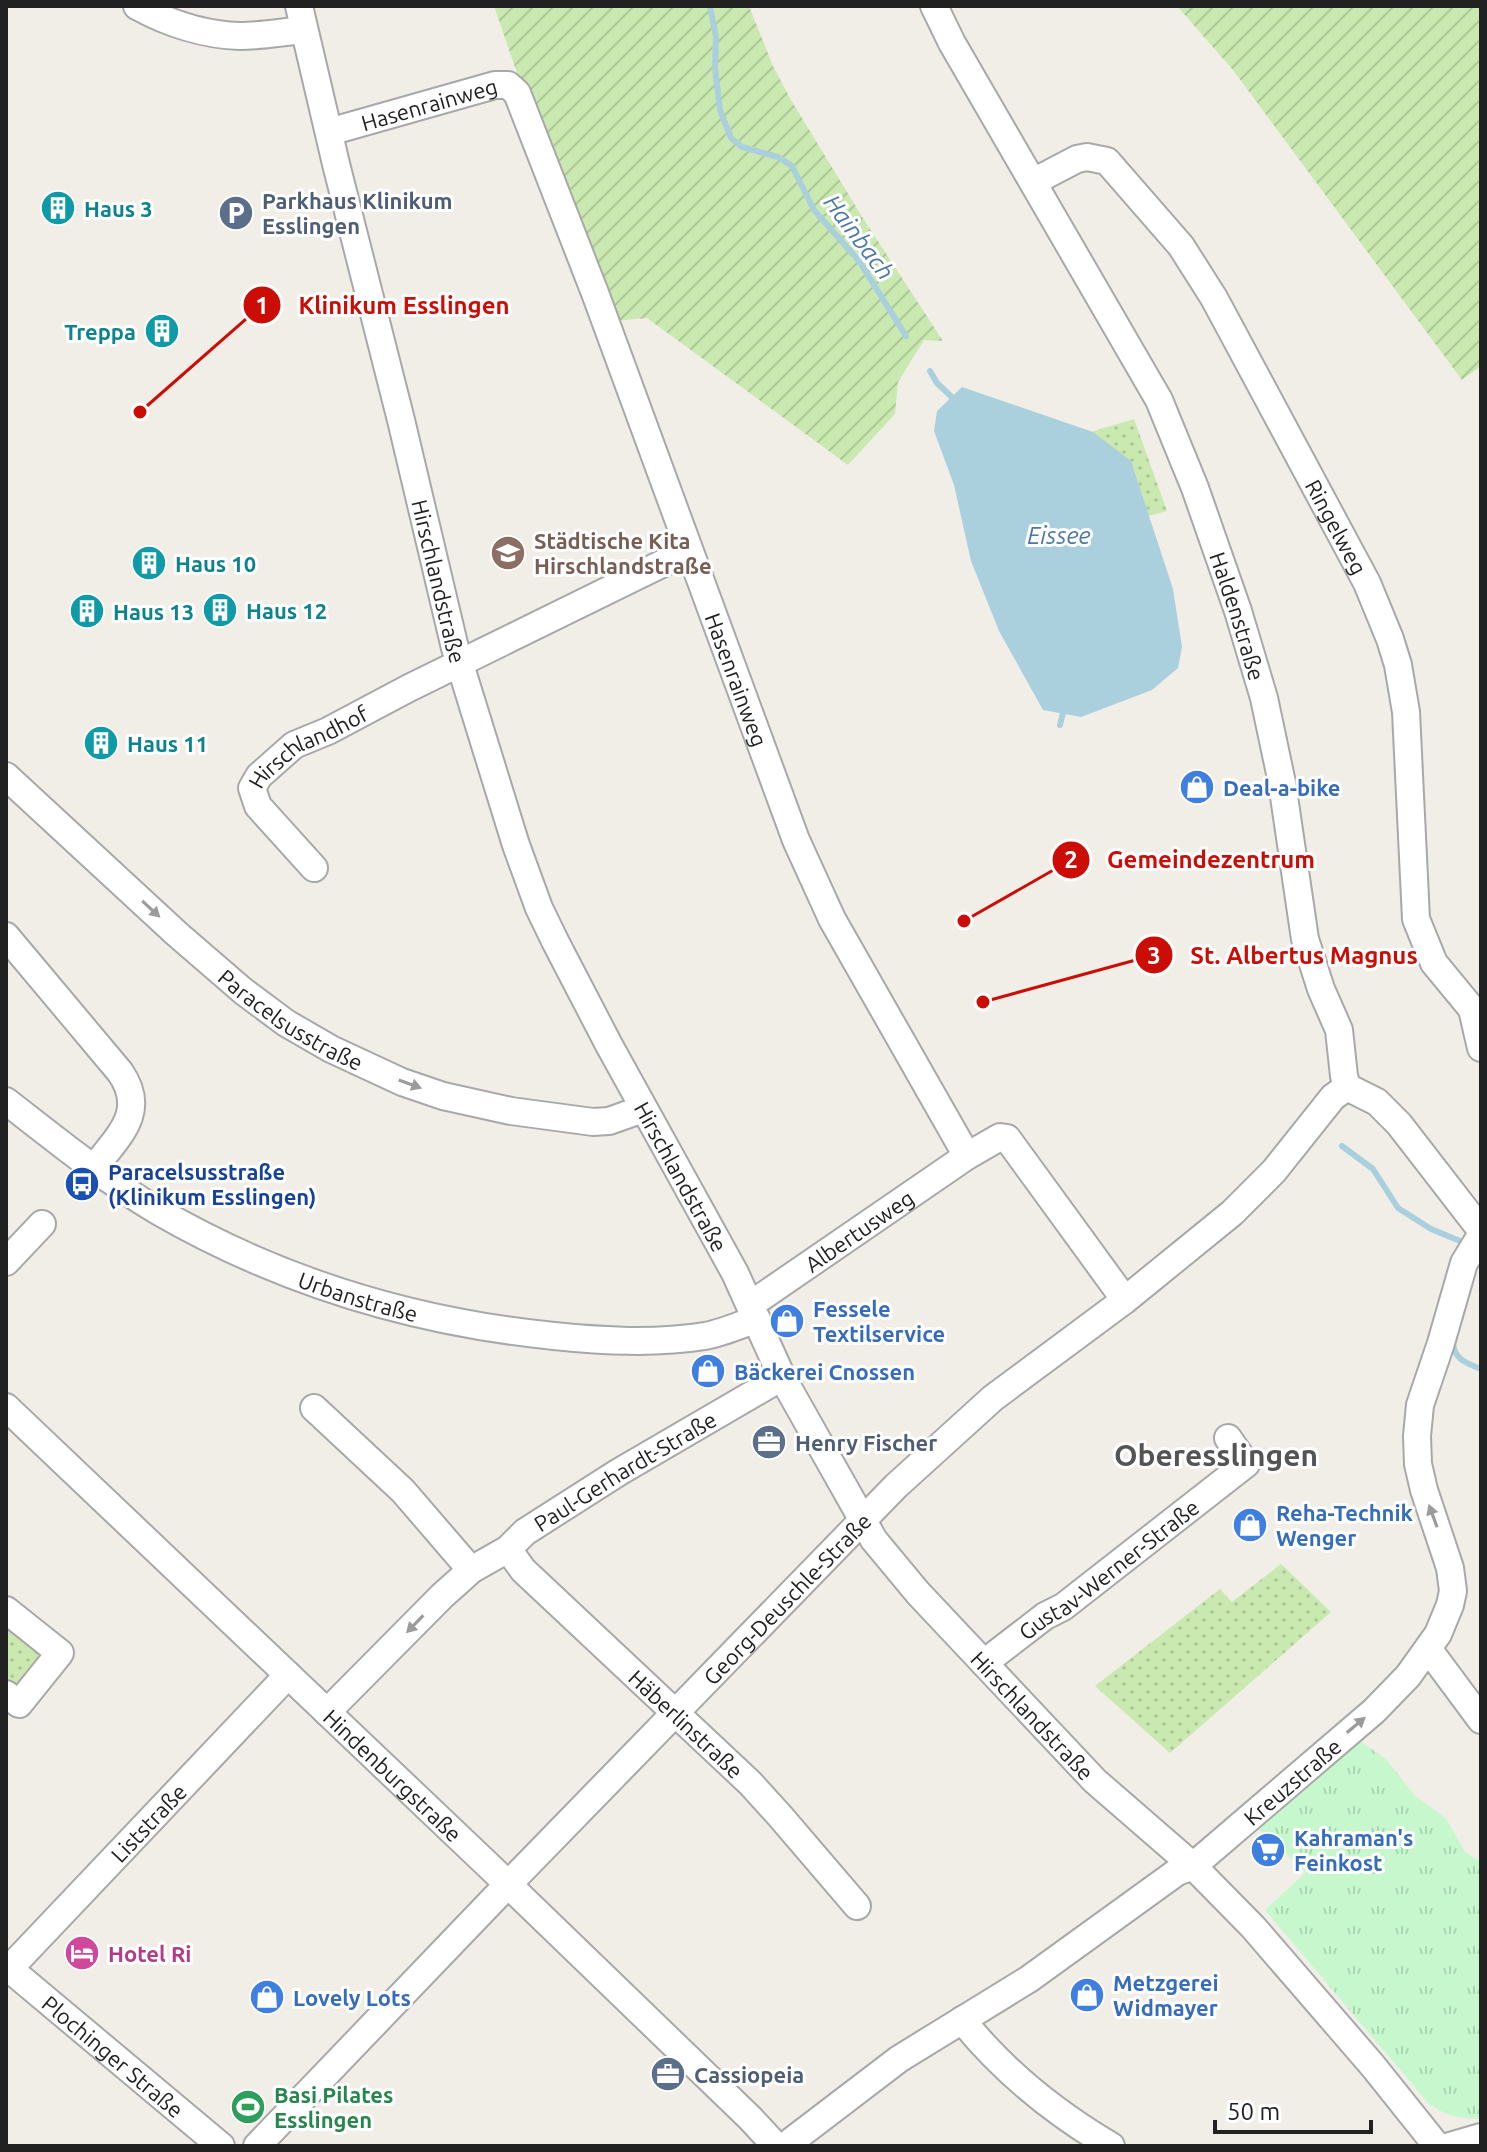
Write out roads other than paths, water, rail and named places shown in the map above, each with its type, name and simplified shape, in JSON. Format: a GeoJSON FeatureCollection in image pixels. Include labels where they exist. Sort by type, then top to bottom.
{"type":"FeatureCollection","features":[{"type":"Feature","properties":{"kind":"street","name":"Haldenstraße"},"geometry":{"type":"LineString","coordinates":[[934,6],[952,43],[1159,400],[1213,537],[1264,698],[1285,799],[1305,939],[1321,989],[1339,1030],[1347,1087]]}},
{"type":"Feature","properties":{"kind":"street"},"geometry":{"type":"LineString","coordinates":[[143,9],[170,21],[217,34],[257,35],[301,18]]}},
{"type":"Feature","properties":{"kind":"street","name":"Hirschlandstraße"},"geometry":{"type":"LineString","coordinates":[[301,18],[404,428],[459,664],[539,908],[643,1109],[708,1223],[782,1377],[874,1540],[918,1593],[1095,1781],[1193,1866],[1253,1927],[1373,2066],[1437,2146]]}},
{"type":"Feature","properties":{"kind":"street","name":"Hasenrainweg"},"geometry":{"type":"LineString","coordinates":[[329,132],[495,85],[508,85],[517,93],[584,264],[796,840],[832,919],[967,1156]]}},
{"type":"Feature","properties":{"kind":"street","name":"Ringelweg"},"geometry":{"type":"LineString","coordinates":[[1033,182],[1087,157],[1107,161],[1116,169],[1196,268],[1317,488],[1381,612],[1398,665],[1406,712],[1416,919],[1434,963],[1472,1009],[1481,1048]]}},
{"type":"Feature","properties":{"kind":"street"},"geometry":{"type":"LineString","coordinates":[[459,664],[688,551]]}},
{"type":"Feature","properties":{"kind":"street","name":"Hirschlandhof"},"geometry":{"type":"LineString","coordinates":[[314,868],[258,806],[253,783],[294,745],[328,731],[459,664]]}},
{"type":"Feature","properties":{"kind":"street","name":"Paracelsusstraße"},"geometry":{"type":"LineString","coordinates":[[6,776],[199,953],[267,1010],[306,1035],[402,1082],[486,1107],[593,1122],[609,1121],[643,1109]]}},
{"type":"Feature","properties":{"kind":"street"},"geometry":{"type":"LineString","coordinates":[[6,936],[120,1072],[128,1086],[131,1110],[127,1125],[94,1168]]}},
{"type":"Feature","properties":{"kind":"street"},"geometry":{"type":"LineString","coordinates":[[1347,1087],[1377,1102],[1399,1124],[1481,1232]]}},
{"type":"Feature","properties":{"kind":"street","name":"Georg-Deuschle-Straße"},"geometry":{"type":"LineString","coordinates":[[257,2146],[896,1486],[971,1416],[1202,1239],[1255,1192],[1333,1097],[1347,1087]]}},
{"type":"Feature","properties":{"kind":"street","name":"Urbanstraße"},"geometry":{"type":"LineString","coordinates":[[6,1101],[94,1168],[158,1211],[250,1257],[342,1294],[429,1318],[577,1339],[673,1340],[708,1335],[753,1312]]}},
{"type":"Feature","properties":{"kind":"street"},"geometry":{"type":"LineString","coordinates":[[967,1156],[1000,1137],[1007,1138],[1125,1300]]}},
{"type":"Feature","properties":{"kind":"street","name":"Albertusweg"},"geometry":{"type":"LineString","coordinates":[[753,1312],[967,1156]]}},
{"type":"Feature","properties":{"kind":"street"},"geometry":{"type":"LineString","coordinates":[[6,1262],[42,1224]]}},
{"type":"Feature","properties":{"kind":"street","name":"Kreuzstraße"},"geometry":{"type":"LineString","coordinates":[[785,2146],[899,2059],[1029,1979],[1177,1872],[1193,1866],[1374,1711],[1429,1650],[1450,1605],[1453,1591],[1450,1568],[1418,1464],[1420,1405],[1464,1263],[1481,1232]]}},
{"type":"Feature","properties":{"kind":"street","name":"Paul-Gerhardt-Straße"},"geometry":{"type":"LineString","coordinates":[[327,1712],[471,1570],[508,1549],[525,1532],[558,1509],[782,1377]]}},
{"type":"Feature","properties":{"kind":"street","name":"Hindenburgstraße"},"geometry":{"type":"LineString","coordinates":[[6,1407],[508,1885],[776,2146]]}},
{"type":"Feature","properties":{"kind":"street"},"geometry":{"type":"LineString","coordinates":[[314,1408],[403,1491],[471,1570]]}},
{"type":"Feature","properties":{"kind":"street","name":"Gustav-Werner-Straße"},"geometry":{"type":"LineString","coordinates":[[984,1663],[1045,1616],[1073,1599],[1246,1464],[1228,1438]]}},
{"type":"Feature","properties":{"kind":"street","name":"Häberlinstraße"},"geometry":{"type":"LineString","coordinates":[[508,1549],[523,1570],[676,1712],[770,1805],[857,1906]]}},
{"type":"Feature","properties":{"kind":"street"},"geometry":{"type":"LineString","coordinates":[[6,1610],[60,1653],[19,1704],[6,1694]]}},
{"type":"Feature","properties":{"kind":"street"},"geometry":{"type":"LineString","coordinates":[[1429,1650],[1481,1720]]}},
{"type":"Feature","properties":{"kind":"street","name":"Liststraße"},"geometry":{"type":"LineString","coordinates":[[8,1967],[288,1675]]}},
{"type":"Feature","properties":{"kind":"street","name":"Plochinger Straße"},"geometry":{"type":"LineString","coordinates":[[8,1967],[221,2146]]}},
{"type":"Feature","properties":{"kind":"street"},"geometry":{"type":"LineString","coordinates":[[962,2020],[991,2054],[1058,2112],[1111,2146]]}},
{"type":"Feature","properties":{"kind":"street"},"geometry":{"type":"LineString","coordinates":[[1450,2146],[1481,2137]]}},
{"type":"Feature","properties":{"kind":"water","name":"Eissee"},"geometry":{"type":"Polygon","coordinates":[[[962,387],[1093,432],[1131,461],[1173,589],[1182,647],[1178,668],[1152,690],[1081,717],[1043,710],[999,631],[971,561],[954,485],[934,431],[937,411],[962,387]]]}},
{"type":"Feature","properties":{"kind":"waterway","name":"Hainbach"},"geometry":{"type":"LineString","coordinates":[[710,6],[716,37],[715,68],[720,110],[731,138],[742,147],[778,157],[792,166],[814,210],[859,261],[906,336]]}},
{"type":"Feature","properties":{"kind":"waterway","name":"Hainbach"},"geometry":{"type":"LineString","coordinates":[[930,371],[937,383],[956,401]]}},
{"type":"Feature","properties":{"kind":"waterway","name":"Hainbach"},"geometry":{"type":"LineString","coordinates":[[1060,725],[1064,709]]}},
{"type":"Feature","properties":{"kind":"waterway","name":"Hainbach"},"geometry":{"type":"LineString","coordinates":[[1342,1146],[1373,1169],[1398,1208],[1431,1229],[1460,1241]]}},
{"type":"Feature","properties":{"kind":"waterway","name":"Hainbach"},"geometry":{"type":"LineString","coordinates":[[1453,1341],[1458,1356],[1481,1369]]}},
{"type":"Feature","properties":{"kind":"place","name":"Haus 3"},"geometry":{"type":"Point","coordinates":[58,208]}},
{"type":"Feature","properties":{"kind":"place","name":"Parkhaus Klinikum Esslingen"},"geometry":{"type":"Point","coordinates":[236,213]}},
{"type":"Feature","properties":{"kind":"place","name":"Treppa"},"geometry":{"type":"Point","coordinates":[162,331]}},
{"type":"Feature","properties":{"kind":"place","name":"Klinikum Esslingen"},"geometry":{"type":"Point","coordinates":[140,412]}},
{"type":"Feature","properties":{"kind":"place","name":"Städtische Kita Hirschlandstraße"},"geometry":{"type":"Point","coordinates":[508,553]}},
{"type":"Feature","properties":{"kind":"place","name":"Haus 10"},"geometry":{"type":"Point","coordinates":[149,563]}},
{"type":"Feature","properties":{"kind":"place","name":"Haus 12"},"geometry":{"type":"Point","coordinates":[220,610]}},
{"type":"Feature","properties":{"kind":"place","name":"Haus 13"},"geometry":{"type":"Point","coordinates":[87,611]}},
{"type":"Feature","properties":{"kind":"place","name":"Haus 11"},"geometry":{"type":"Point","coordinates":[101,743]}},
{"type":"Feature","properties":{"kind":"place","name":"Deal-a-bike"},"geometry":{"type":"Point","coordinates":[1197,787]}},
{"type":"Feature","properties":{"kind":"place","name":"Gemeindezentrum"},"geometry":{"type":"Point","coordinates":[964,921]}},
{"type":"Feature","properties":{"kind":"place","name":"St. Albertus Magnus"},"geometry":{"type":"Point","coordinates":[983,1002]}},
{"type":"Feature","properties":{"kind":"place","name":"Paracelsusstraße (Klinikum Esslingen)"},"geometry":{"type":"Point","coordinates":[82,1184]}},
{"type":"Feature","properties":{"kind":"place","name":"Fessele Textilservice"},"geometry":{"type":"Point","coordinates":[787,1321]}},
{"type":"Feature","properties":{"kind":"place","name":"Bäckerei Cnossen"},"geometry":{"type":"Point","coordinates":[708,1371]}},
{"type":"Feature","properties":{"kind":"place","name":"Henry Fischer"},"geometry":{"type":"Point","coordinates":[769,1442]}},
{"type":"Feature","properties":{"kind":"place","name":"Reha-Technik Wenger"},"geometry":{"type":"Point","coordinates":[1250,1525]}},
{"type":"Feature","properties":{"kind":"place","name":"Kahraman's Feinkost"},"geometry":{"type":"Point","coordinates":[1268,1850]}},
{"type":"Feature","properties":{"kind":"place","name":"Hotel Ri"},"geometry":{"type":"Point","coordinates":[82,1953]}},
{"type":"Feature","properties":{"kind":"place","name":"Metzgerei Widmayer"},"geometry":{"type":"Point","coordinates":[1087,1995]}},
{"type":"Feature","properties":{"kind":"place","name":"Lovely Lots"},"geometry":{"type":"Point","coordinates":[267,1997]}},
{"type":"Feature","properties":{"kind":"place","name":"Cassiopeia"},"geometry":{"type":"Point","coordinates":[668,2074]}},
{"type":"Feature","properties":{"kind":"place","name":"Basi Pilates Esslingen"},"geometry":{"type":"Point","coordinates":[248,2107]}},
{"type":"Feature","properties":{"kind":"district","name":"Oberesslingen"},"geometry":{"type":"Point","coordinates":[1216,1455]}}]}
